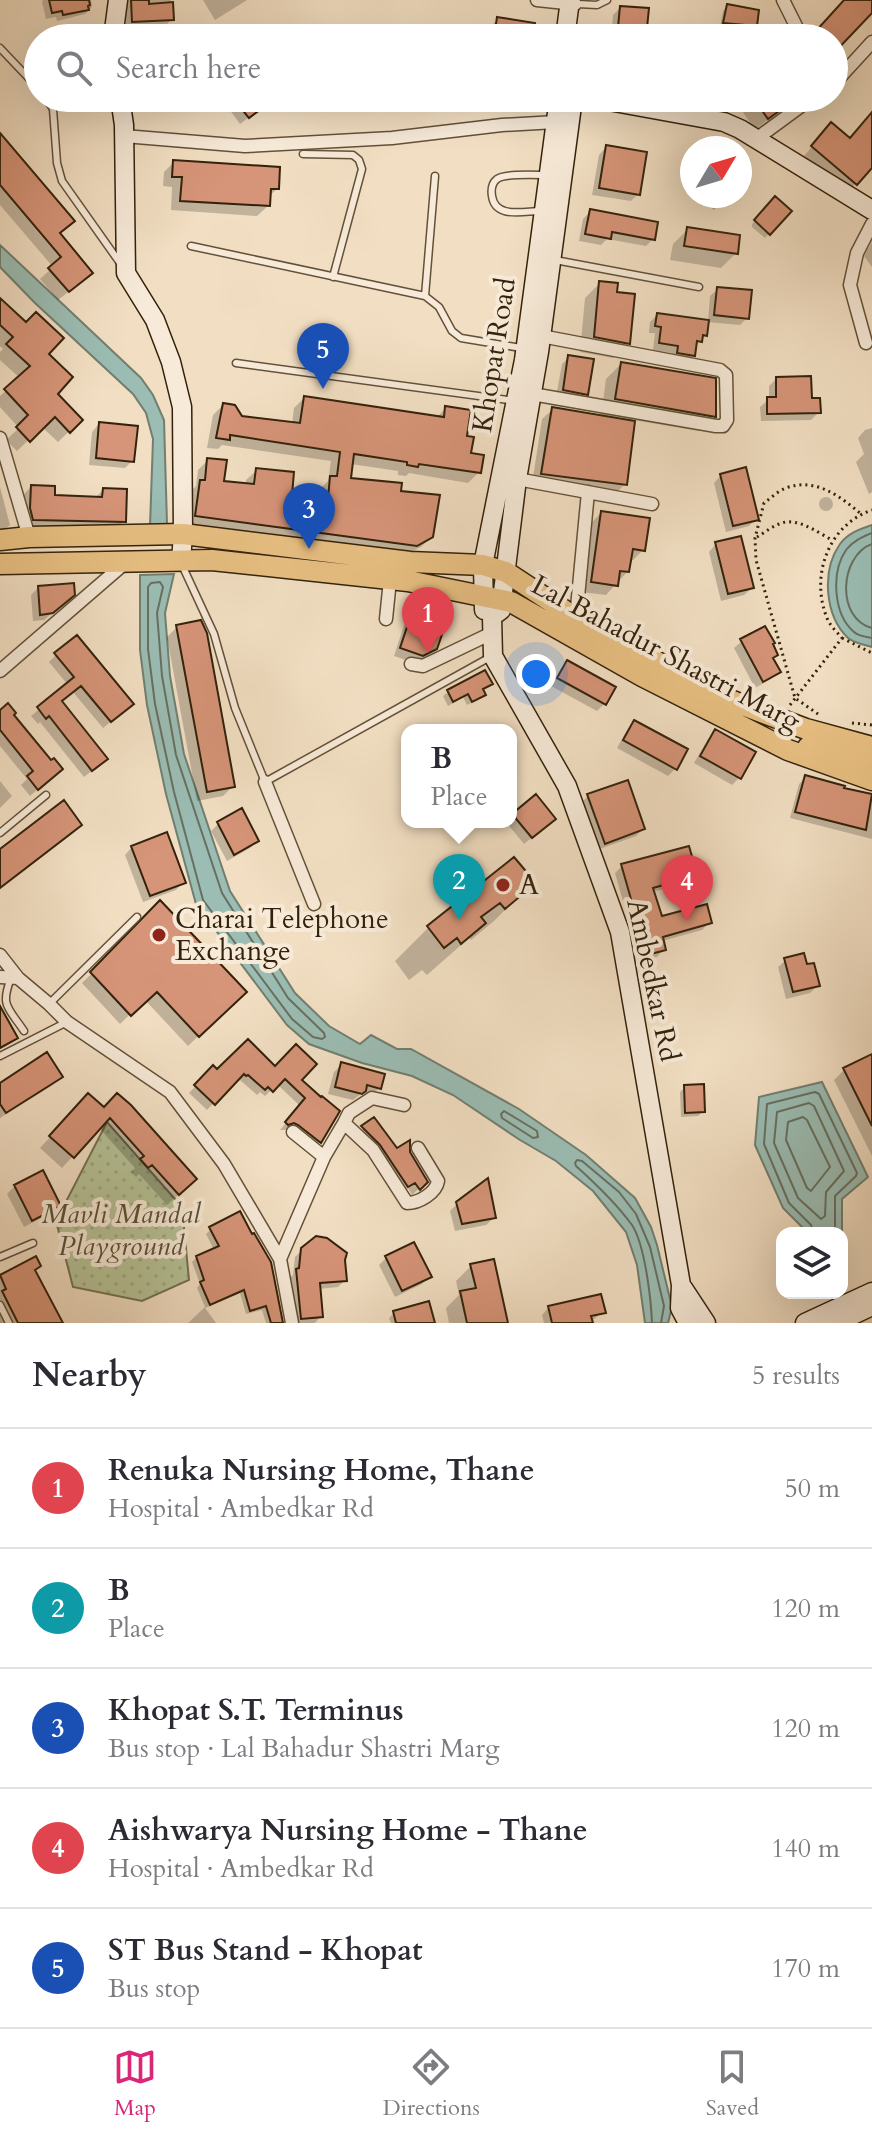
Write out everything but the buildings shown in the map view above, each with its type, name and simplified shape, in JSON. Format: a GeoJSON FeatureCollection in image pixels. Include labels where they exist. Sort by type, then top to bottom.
{"type":"FeatureCollection","features":[{"type":"Feature","properties":{"kind":"main road"},"geometry":{"type":"LineString","coordinates":[[115,24],[118,0]]}},
{"type":"Feature","properties":{"kind":"main road"},"geometry":{"type":"LineString","coordinates":[[568,24],[574,2]]}},
{"type":"Feature","properties":{"kind":"main road"},"geometry":{"type":"LineString","coordinates":[[574,2],[575,24]]}},
{"type":"Feature","properties":{"kind":"main road"},"geometry":{"type":"LineString","coordinates":[[121,112],[126,273],[155,320],[171,362],[182,407],[181,561]]}},
{"type":"Feature","properties":{"kind":"main road","name":"Khopat Road"},"geometry":{"type":"LineString","coordinates":[[535,346],[544,210],[557,112]]}},
{"type":"Feature","properties":{"kind":"main road","name":"Khopat Road"},"geometry":{"type":"LineString","coordinates":[[492,612],[506,572],[527,399],[552,259],[571,112]]}},
{"type":"Feature","properties":{"kind":"main road"},"geometry":{"type":"LineString","coordinates":[[669,112],[724,122],[872,210]]}},
{"type":"Feature","properties":{"kind":"main road","name":"Khopat Road"},"geometry":{"type":"LineString","coordinates":[[492,612],[483,565],[527,399]]}},
{"type":"Feature","properties":{"kind":"main road","name":"Lal Bahadur Shastri Marg"},"geometry":{"type":"LineString","coordinates":[[1,551],[29,537],[183,534],[410,562],[483,565],[506,572],[576,618],[722,697],[794,724],[872,747]]}},
{"type":"Feature","properties":{"kind":"main road","name":"Lal Bahadur Shastri Marg"},"geometry":{"type":"LineString","coordinates":[[1,551],[28,562],[212,560],[390,580],[492,612],[511,602],[642,676],[788,750],[872,780]]}},
{"type":"Feature","properties":{"kind":"main road","name":"Ambedkar Rd"},"geometry":{"type":"LineString","coordinates":[[492,612],[493,656],[567,786],[620,932],[681,1285],[706,1323]]}},
{"type":"Feature","properties":{"kind":"main road"},"geometry":{"type":"LineString","coordinates":[[794,724],[814,746]]}},
{"type":"Feature","properties":{"kind":"main road"},"geometry":{"type":"LineString","coordinates":[[788,750],[814,746],[872,762]]}},
{"type":"Feature","properties":{"kind":"main road"},"geometry":{"type":"LineString","coordinates":[[681,1285],[680,1308],[688,1323]]}},
{"type":"Feature","properties":{"kind":"main road"},"geometry":{"type":"LineString","coordinates":[[805,1323],[872,1292]]}},
{"type":"Feature","properties":{"kind":"main road"},"geometry":{"type":"LineString","coordinates":[[836,1323],[872,1306]]}},
{"type":"Feature","properties":{"kind":"street"},"geometry":{"type":"LineString","coordinates":[[537,0],[574,2]]}},
{"type":"Feature","properties":{"kind":"street"},"geometry":{"type":"LineString","coordinates":[[783,0],[795,24]]}},
{"type":"Feature","properties":{"kind":"street"},"geometry":{"type":"LineString","coordinates":[[848,65],[872,42]]}},
{"type":"Feature","properties":{"kind":"street"},"geometry":{"type":"LineString","coordinates":[[756,139],[793,112]]}},
{"type":"Feature","properties":{"kind":"street"},"geometry":{"type":"LineString","coordinates":[[124,136],[245,146],[392,138],[556,122]]}},
{"type":"Feature","properties":{"kind":"street"},"geometry":{"type":"LineString","coordinates":[[866,343],[850,285],[857,253],[872,224]]}},
{"type":"Feature","properties":{"kind":"street"},"geometry":{"type":"LineString","coordinates":[[527,399],[716,426],[723,426],[727,420],[726,375],[720,370],[535,346]]}},
{"type":"Feature","properties":{"kind":"street"},"geometry":{"type":"LineString","coordinates":[[0,438],[29,537]]}},
{"type":"Feature","properties":{"kind":"street"},"geometry":{"type":"LineString","coordinates":[[517,479],[652,504]]}},
{"type":"Feature","properties":{"kind":"street"},"geometry":{"type":"LineString","coordinates":[[576,618],[588,492]]}},
{"type":"Feature","properties":{"kind":"street"},"geometry":{"type":"LineString","coordinates":[[0,671],[125,563]]}},
{"type":"Feature","properties":{"kind":"street"},"geometry":{"type":"LineString","coordinates":[[386,619],[390,580]]}},
{"type":"Feature","properties":{"kind":"street"},"geometry":{"type":"LineString","coordinates":[[411,664],[423,666],[492,612]]}},
{"type":"Feature","properties":{"kind":"street"},"geometry":{"type":"LineString","coordinates":[[265,782],[314,904]]}},
{"type":"Feature","properties":{"kind":"street"},"geometry":{"type":"LineString","coordinates":[[0,955],[10,978],[49,1004],[67,1022],[170,1092],[224,1164],[280,1259],[292,1323]]}},
{"type":"Feature","properties":{"kind":"street"},"geometry":{"type":"LineString","coordinates":[[280,1259],[324,1157],[349,1113],[372,1098],[404,1105]]}},
{"type":"Feature","properties":{"kind":"street"},"geometry":{"type":"LineString","coordinates":[[344,1123],[373,1150],[407,1203],[426,1197],[437,1187],[438,1181],[418,1148]]}},
{"type":"Feature","properties":{"kind":"street"},"geometry":{"type":"LineString","coordinates":[[293,1132],[324,1157]]}},
{"type":"Feature","properties":{"kind":"lane"},"geometry":{"type":"LineString","coordinates":[[574,2],[597,5],[607,0]]}},
{"type":"Feature","properties":{"kind":"lane"},"geometry":{"type":"LineString","coordinates":[[0,48],[24,73]]}},
{"type":"Feature","properties":{"kind":"lane"},"geometry":{"type":"LineString","coordinates":[[53,112],[57,163],[62,181],[126,273]]}},
{"type":"Feature","properties":{"kind":"lane"},"geometry":{"type":"LineString","coordinates":[[303,154],[353,155],[362,169],[333,277]]}},
{"type":"Feature","properties":{"kind":"lane"},"geometry":{"type":"LineString","coordinates":[[544,210],[502,211],[496,208],[493,201],[492,187],[495,180],[504,176],[549,175]]}},
{"type":"Feature","properties":{"kind":"lane"},"geometry":{"type":"LineString","coordinates":[[425,296],[435,176]]}},
{"type":"Feature","properties":{"kind":"lane"},"geometry":{"type":"LineString","coordinates":[[191,246],[425,296],[439,307],[452,331],[461,338],[535,346]]}},
{"type":"Feature","properties":{"kind":"lane"},"geometry":{"type":"LineString","coordinates":[[552,259],[699,287]]}},
{"type":"Feature","properties":{"kind":"lane"},"geometry":{"type":"LineString","coordinates":[[236,363],[527,399]]}},
{"type":"Feature","properties":{"kind":"lane"},"geometry":{"type":"LineString","coordinates":[[181,561],[214,634],[235,708],[265,782],[493,656]]}},
{"type":"Feature","properties":{"kind":"lane"},"geometry":{"type":"LineString","coordinates":[[0,833],[46,795]]}},
{"type":"Feature","properties":{"kind":"lane"},"geometry":{"type":"LineString","coordinates":[[49,1004],[137,917]]}},
{"type":"Feature","properties":{"kind":"lane"},"geometry":{"type":"LineString","coordinates":[[10,978],[4,1001],[24,1031]]}},
{"type":"Feature","properties":{"kind":"lane"},"geometry":{"type":"LineString","coordinates":[[0,1056],[67,1022]]}},
{"type":"Feature","properties":{"kind":"lane"},"geometry":{"type":"LineString","coordinates":[[0,1257],[33,1243]]}},
{"type":"Feature","properties":{"kind":"lane"},"geometry":{"type":"LineString","coordinates":[[0,1305],[9,1323]]}},
{"type":"Feature","properties":{"kind":"path"},"geometry":{"type":"LineString","coordinates":[[820,715],[795,698],[756,560],[755,538],[764,503],[785,488],[808,485],[822,488],[840,496],[861,514]]}},
{"type":"Feature","properties":{"kind":"path"},"geometry":{"type":"LineString","coordinates":[[872,510],[845,525],[832,540],[821,582],[828,621],[842,638],[872,653]]}},
{"type":"Feature","properties":{"kind":"path"},"geometry":{"type":"LineString","coordinates":[[755,538],[781,522],[811,528],[832,540]]}},
{"type":"Feature","properties":{"kind":"path"},"geometry":{"type":"LineString","coordinates":[[795,698],[842,638]]}},
{"type":"Feature","properties":{"kind":"path"},"geometry":{"type":"LineString","coordinates":[[850,723],[872,725]]}},
{"type":"Feature","properties":{"kind":"green space","name":"Mavli Mandal Playground"},"geometry":{"type":"Polygon","coordinates":[[[107,1122],[182,1207],[189,1280],[142,1301],[73,1287],[56,1221],[107,1122]]]}},
{"type":"Feature","properties":{"kind":"water"},"geometry":{"type":"Polygon","coordinates":[[[0,245],[141,378],[153,395],[164,420],[167,524],[150,526],[153,439],[146,413],[133,394],[0,267],[0,245]]]}},
{"type":"Feature","properties":{"kind":"water"},"geometry":{"type":"Polygon","coordinates":[[[872,525],[872,647],[850,640],[840,629],[830,606],[828,580],[834,555],[843,540],[872,525]]]}},
{"type":"Feature","properties":{"kind":"water"},"geometry":{"type":"Polygon","coordinates":[[[174,574],[165,613],[170,676],[184,754],[230,891],[295,993],[329,1026],[360,1044],[371,1035],[397,1049],[411,1049],[519,1109],[586,1155],[635,1198],[657,1245],[672,1307],[668,1323],[645,1323],[637,1265],[626,1232],[593,1191],[556,1161],[453,1095],[412,1076],[362,1063],[309,1044],[287,1025],[196,904],[166,794],[147,705],[140,650],[140,575],[174,574]]]}},
{"type":"Feature","properties":{"kind":"water"},"geometry":{"type":"Polygon","coordinates":[[[822,1082],[868,1177],[842,1199],[842,1227],[802,1227],[783,1208],[755,1145],[759,1097],[822,1082]]]}},
{"type":"Feature","properties":{"kind":"place","name":"ST Bus Stand - Khopat"},"geometry":{"type":"Point","coordinates":[323,389]}},
{"type":"Feature","properties":{"kind":"place","name":"Khopat S.T. Terminus"},"geometry":{"type":"Point","coordinates":[309,549]}},
{"type":"Feature","properties":{"kind":"place","name":"Renuka Nursing Home, Thane"},"geometry":{"type":"Point","coordinates":[428,653]}},
{"type":"Feature","properties":{"kind":"place","name":"A"},"geometry":{"type":"Point","coordinates":[503,885]}},
{"type":"Feature","properties":{"kind":"place","name":"B"},"geometry":{"type":"Point","coordinates":[459,920]}},
{"type":"Feature","properties":{"kind":"place","name":"Aishwarya Nursing Home - Thane"},"geometry":{"type":"Point","coordinates":[687,921]}},
{"type":"Feature","properties":{"kind":"place","name":"Charai Telephone Exchange"},"geometry":{"type":"Point","coordinates":[159,935]}}]}
